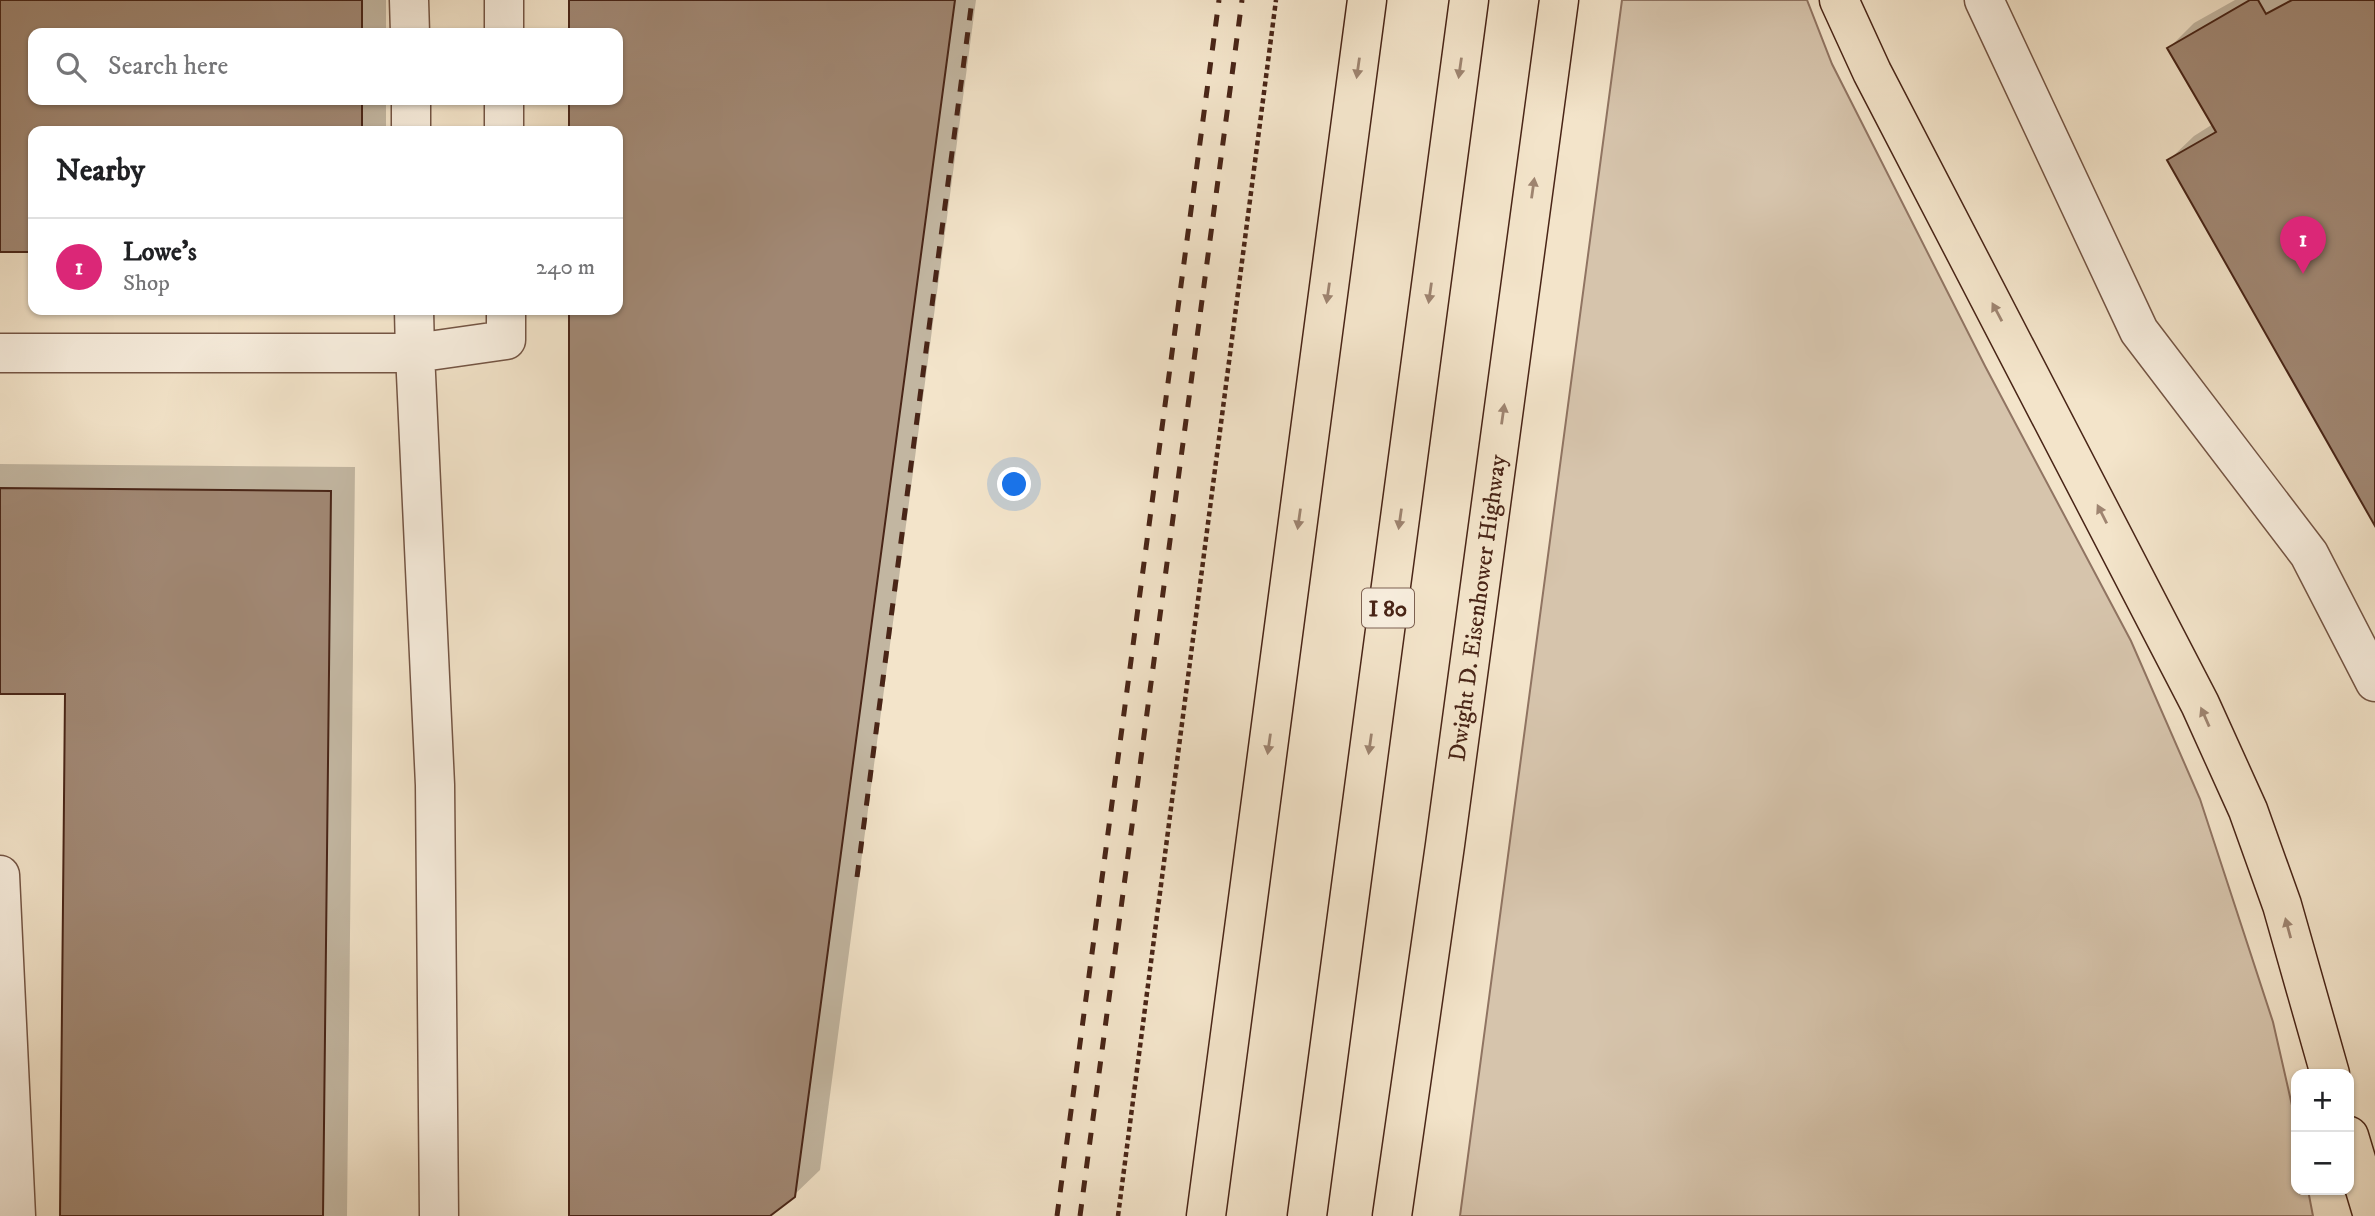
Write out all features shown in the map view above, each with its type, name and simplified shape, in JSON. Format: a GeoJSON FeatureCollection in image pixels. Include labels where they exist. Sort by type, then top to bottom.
{"type":"FeatureCollection","features":[{"type":"Feature","properties":{"kind":"highway"},"geometry":{"type":"LineString","coordinates":[[1206,1216],[1367,0]]}},
{"type":"Feature","properties":{"kind":"highway","name":"I 80"},"geometry":{"type":"LineString","coordinates":[[1307,1216],[1469,0]]}},
{"type":"Feature","properties":{"kind":"highway","name":"Dwight D. Eisenhower Highway"},"geometry":{"type":"LineString","coordinates":[[1392,1216],[1559,0]]}},
{"type":"Feature","properties":{"kind":"highway"},"geometry":{"type":"LineString","coordinates":[[1839,0],[1872,72],[2200,705],[2248,810],[2282,905],[2328,1069]]}},
{"type":"Feature","properties":{"kind":"highway"},"geometry":{"type":"LineString","coordinates":[[1416,1216],[1434,1080],[1445,845]]}},
{"type":"Feature","properties":{"kind":"highway"},"geometry":{"type":"LineString","coordinates":[[2306,994],[2321,1069]]}},
{"type":"Feature","properties":{"kind":"highway"},"geometry":{"type":"LineString","coordinates":[[2354,1153],[2373,1216]]}},
{"type":"Feature","properties":{"kind":"highway"},"geometry":{"type":"LineString","coordinates":[[2343,1195],[2347,1216]]}},
{"type":"Feature","properties":{"kind":"lane"},"geometry":{"type":"LineString","coordinates":[[410,0],[410,28]]}},
{"type":"Feature","properties":{"kind":"lane"},"geometry":{"type":"LineString","coordinates":[[503,0],[504,28]]}},
{"type":"Feature","properties":{"kind":"lane"},"geometry":{"type":"LineString","coordinates":[[1984,0],[2139,331],[2309,554],[2375,682]]}},
{"type":"Feature","properties":{"kind":"lane"},"geometry":{"type":"LineString","coordinates":[[411,105],[411,126]]}},
{"type":"Feature","properties":{"kind":"lane"},"geometry":{"type":"LineString","coordinates":[[504,105],[505,126]]}},
{"type":"Feature","properties":{"kind":"lane"},"geometry":{"type":"LineString","coordinates":[[414,315],[435,785],[439,1216]]}},
{"type":"Feature","properties":{"kind":"lane"},"geometry":{"type":"LineString","coordinates":[[0,352],[415,353],[506,340],[506,315]]}},
{"type":"Feature","properties":{"kind":"lane"},"geometry":{"type":"LineString","coordinates":[[0,875],[10,1192]]}},
{"type":"Feature","properties":{"kind":"path"},"geometry":{"type":"LineString","coordinates":[[1118,1216],[1276,0]]}},
{"type":"Feature","properties":{"kind":"shaded area"},"geometry":{"type":"Polygon","coordinates":[[[1622,0],[1807,0],[1832,64],[1985,366],[2131,641],[2200,799],[2273,1022],[2291,1101],[2291,1195],[2309,1195],[2313,1216],[1460,1216],[1622,0]]]}},
{"type":"Feature","properties":{"kind":"building"},"geometry":{"type":"Polygon","coordinates":[[[0,0],[362,0],[362,28],[28,28],[28,105],[362,105],[362,126],[28,126],[28,252],[0,252],[0,0]]]}},
{"type":"Feature","properties":{"kind":"building"},"geometry":{"type":"Polygon","coordinates":[[[569,0],[955,0],[795,1197],[770,1216],[569,1216],[569,315],[623,315],[623,126],[569,126],[569,105],[623,105],[623,28],[569,28],[569,0]]]}},
{"type":"Feature","properties":{"kind":"building"},"geometry":{"type":"Polygon","coordinates":[[[2250,0],[2258,0],[2266,14],[2292,0],[2375,0],[2375,526],[2167,160],[2216,132],[2167,48],[2250,0]]]}},
{"type":"Feature","properties":{"kind":"building"},"geometry":{"type":"Polygon","coordinates":[[[0,488],[331,491],[323,1216],[60,1216],[65,694],[0,694],[0,488]]]}},
{"type":"Feature","properties":{"kind":"railway"},"geometry":{"type":"LineString","coordinates":[[857,877],[972,0]]}},
{"type":"Feature","properties":{"kind":"railway"},"geometry":{"type":"LineString","coordinates":[[1057,1216],[1219,0]]}},
{"type":"Feature","properties":{"kind":"railway"},"geometry":{"type":"LineString","coordinates":[[1080,1216],[1242,0]]}},
{"type":"Feature","properties":{"kind":"place","name":"Lowe's"},"geometry":{"type":"Point","coordinates":[2303,274]}}]}
